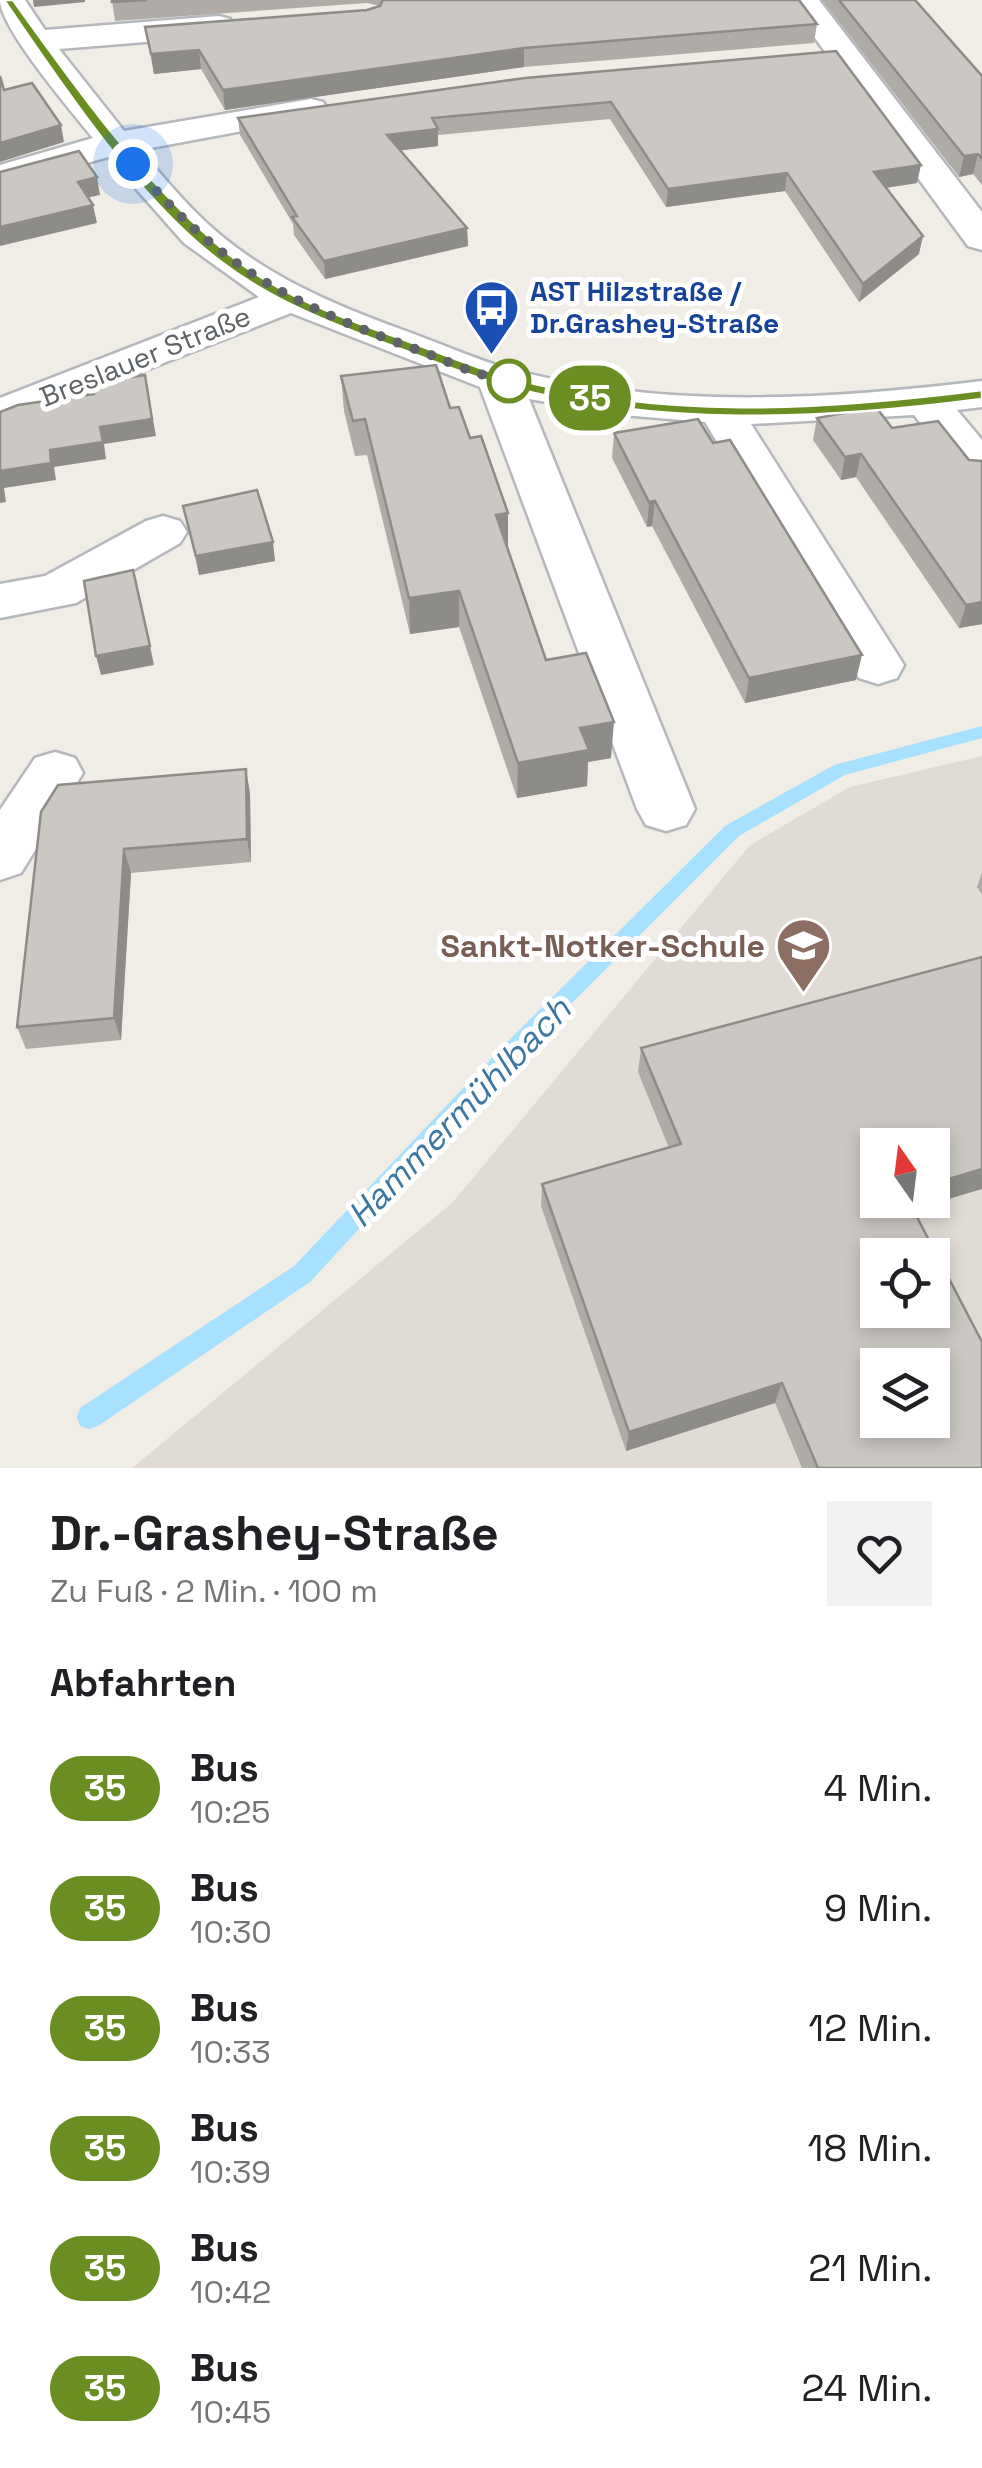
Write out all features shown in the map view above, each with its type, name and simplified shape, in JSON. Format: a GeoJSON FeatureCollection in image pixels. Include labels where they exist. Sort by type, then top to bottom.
{"type":"FeatureCollection","features":[{"type":"Feature","properties":{"kind":"street"},"geometry":{"type":"LineString","coordinates":[[5,0],[168,206],[224,258],[290,299],[350,326],[499,379],[617,404],[721,411],[866,410],[982,394]]}},
{"type":"Feature","properties":{"kind":"street"},"geometry":{"type":"LineString","coordinates":[[803,0],[982,238]]}},
{"type":"Feature","properties":{"kind":"street"},"geometry":{"type":"LineString","coordinates":[[35,41],[252,23]]}},
{"type":"Feature","properties":{"kind":"street"},"geometry":{"type":"LineString","coordinates":[[804,56],[840,54]]}},
{"type":"Feature","properties":{"kind":"street"},"geometry":{"type":"LineString","coordinates":[[0,177],[116,143],[340,106]]}},
{"type":"Feature","properties":{"kind":"street","name":"Breslauer Straße"},"geometry":{"type":"LineString","coordinates":[[0,414],[290,299]]}},
{"type":"Feature","properties":{"kind":"street"},"geometry":{"type":"LineString","coordinates":[[499,379],[666,810]]}},
{"type":"Feature","properties":{"kind":"street"},"geometry":{"type":"LineString","coordinates":[[927,402],[982,470]]}},
{"type":"Feature","properties":{"kind":"street"},"geometry":{"type":"LineString","coordinates":[[721,411],[878,665]]}},
{"type":"Feature","properties":{"kind":"street"},"geometry":{"type":"LineString","coordinates":[[0,600],[58,591],[163,532]]}},
{"type":"Feature","properties":{"kind":"street"},"geometry":{"type":"LineString","coordinates":[[0,857],[55,774]]}},
{"type":"Feature","properties":{"kind":"shaded area","name":"Sankt-Notker-Schule"},"geometry":{"type":"Polygon","coordinates":[[[982,756],[982,1468],[132,1468],[453,1202],[750,845],[850,787],[982,756]]]}},
{"type":"Feature","properties":{"kind":"building"},"geometry":{"type":"Polygon","coordinates":[[[383,0],[799,0],[817,24],[524,48],[223,90],[199,50],[151,54],[145,27],[367,10],[380,6],[383,0]]]}},
{"type":"Feature","properties":{"kind":"building"},"geometry":{"type":"Polygon","coordinates":[[[839,0],[915,0],[982,76],[982,159],[978,154],[964,156],[839,0]]]}},
{"type":"Feature","properties":{"kind":"building"},"geometry":{"type":"Polygon","coordinates":[[[836,51],[921,165],[874,172],[923,236],[863,284],[787,173],[668,189],[611,102],[432,118],[438,129],[387,135],[467,228],[324,261],[292,217],[297,216],[238,118],[525,78],[836,51]]]}},
{"type":"Feature","properties":{"kind":"building"},"geometry":{"type":"Polygon","coordinates":[[[0,76],[4,90],[32,83],[61,125],[0,143],[0,76]]]}},
{"type":"Feature","properties":{"kind":"building"},"geometry":{"type":"Polygon","coordinates":[[[79,151],[97,177],[78,182],[93,205],[0,227],[0,172],[79,151]]]}},
{"type":"Feature","properties":{"kind":"building"},"geometry":{"type":"Polygon","coordinates":[[[436,365],[450,408],[459,407],[470,438],[481,436],[508,513],[496,515],[546,660],[586,653],[614,722],[580,728],[589,750],[518,763],[459,591],[409,598],[365,419],[353,421],[341,376],[436,365]]]}},
{"type":"Feature","properties":{"kind":"building"},"geometry":{"type":"Polygon","coordinates":[[[145,375],[152,419],[100,427],[103,442],[50,450],[51,463],[0,471],[0,412],[18,405],[94,394],[93,383],[145,375]]]}},
{"type":"Feature","properties":{"kind":"building"},"geometry":{"type":"Polygon","coordinates":[[[876,407],[892,428],[938,421],[969,460],[982,461],[982,602],[966,605],[861,454],[845,457],[817,418],[876,407]]]}},
{"type":"Feature","properties":{"kind":"building"},"geometry":{"type":"Polygon","coordinates":[[[698,419],[713,443],[730,440],[862,655],[749,678],[655,501],[649,502],[614,433],[698,419]]]}},
{"type":"Feature","properties":{"kind":"building"},"geometry":{"type":"Polygon","coordinates":[[[257,490],[273,542],[196,556],[183,506],[257,490]]]}},
{"type":"Feature","properties":{"kind":"building"},"geometry":{"type":"Polygon","coordinates":[[[133,570],[150,646],[96,656],[84,581],[133,570]]]}},
{"type":"Feature","properties":{"kind":"building"},"geometry":{"type":"Polygon","coordinates":[[[246,769],[247,839],[124,849],[114,1018],[17,1027],[41,812],[58,785],[246,769]]]}},
{"type":"Feature","properties":{"kind":"building"},"geometry":{"type":"Polygon","coordinates":[[[982,957],[982,1169],[950,1179],[950,1128],[860,1128],[860,1218],[917,1218],[928,1238],[860,1238],[860,1328],[950,1328],[950,1281],[982,1342],[982,1468],[818,1468],[782,1383],[629,1432],[542,1184],[681,1144],[641,1048],[982,957]]]}},
{"type":"Feature","properties":{"kind":"waterway","name":"Hammermühlbach"},"geometry":{"type":"LineString","coordinates":[[89,1417],[302,1274],[515,1047],[732,831],[840,770],[982,732]]}},
{"type":"Feature","properties":{"kind":"bus line","name":"35"},"geometry":{"type":"LineString","coordinates":[[9,0],[68,85],[168,206],[224,258],[290,299],[350,326],[499,379],[617,404],[740,412],[866,410],[982,394]]}},
{"type":"Feature","properties":{"kind":"place","name":"AST Hilzstraße / Dr.Grashey-Straße"},"geometry":{"type":"Point","coordinates":[491,356]}},
{"type":"Feature","properties":{"kind":"place","name":"Sankt-Notker-Schule"},"geometry":{"type":"Point","coordinates":[804,995]}},
{"type":"Feature","properties":{"kind":"route"},"geometry":{"type":"LineString","coordinates":[[133,164],[168,206],[224,258],[290,299],[350,326],[509,381]]}}]}
